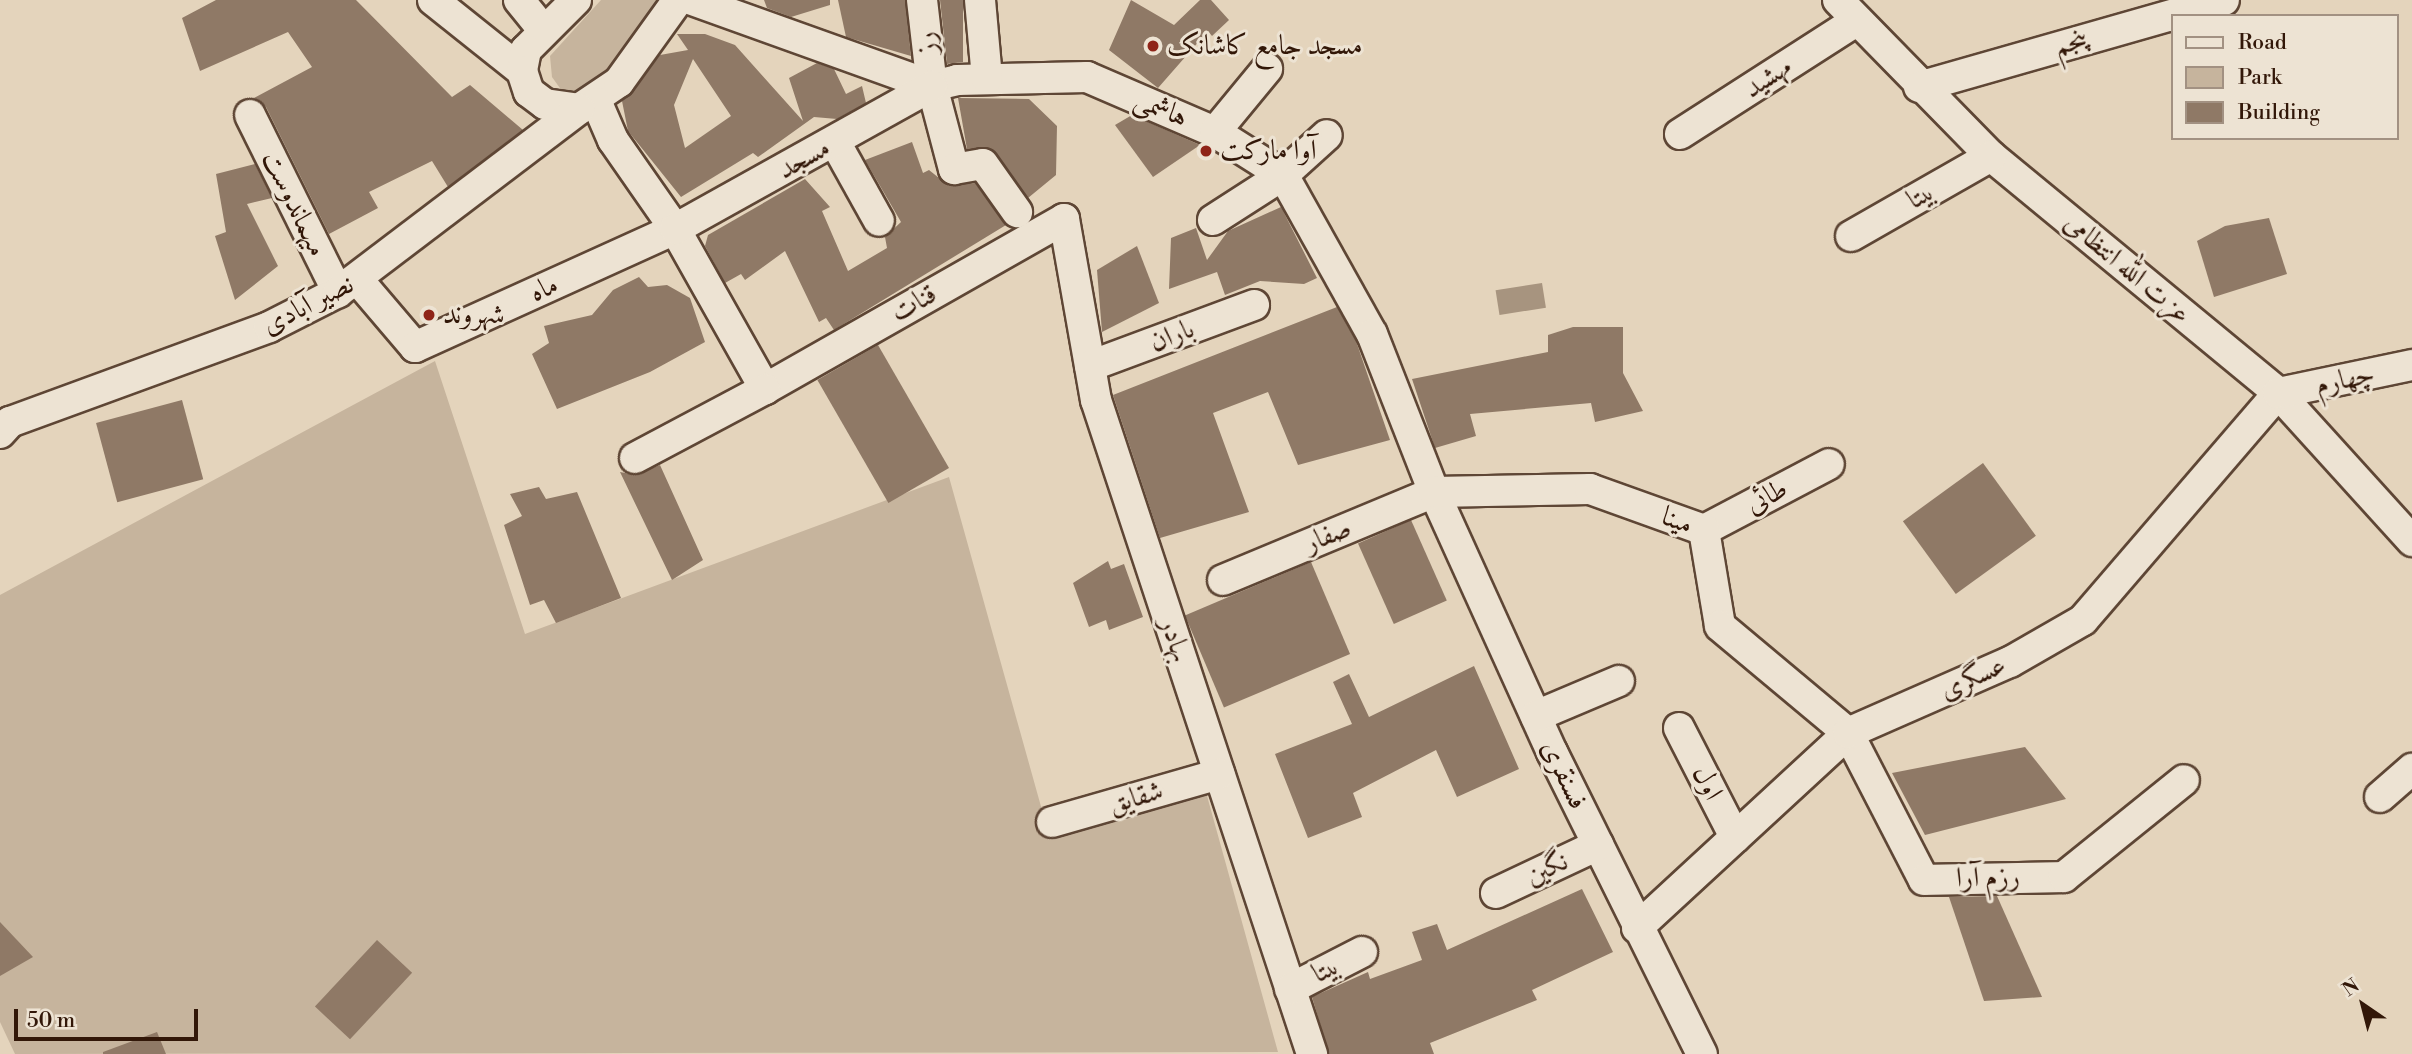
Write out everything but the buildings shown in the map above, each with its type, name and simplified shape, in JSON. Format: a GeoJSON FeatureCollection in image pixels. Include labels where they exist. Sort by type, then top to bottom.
{"type":"FeatureCollection","features":[{"type":"Feature","properties":{"kind":"street"},"geometry":{"type":"LineString","coordinates":[[433,0],[522,71]]}},
{"type":"Feature","properties":{"kind":"street"},"geometry":{"type":"LineString","coordinates":[[519,0],[543,30]]}},
{"type":"Feature","properties":{"kind":"street"},"geometry":{"type":"LineString","coordinates":[[576,0],[543,30],[526,50],[522,71],[529,92],[545,104],[588,106],[675,229],[765,390]]}},
{"type":"Feature","properties":{"kind":"street","name":"نصیر آبادی"},"geometry":{"type":"LineString","coordinates":[[0,433],[10,422],[269,327],[348,286],[588,106],[678,0]]}},
{"type":"Feature","properties":{"kind":"street","name":"هاشمی"},"geometry":{"type":"LineString","coordinates":[[692,0],[932,86],[987,79],[1087,77],[1215,132],[1283,175],[1372,334],[1434,492]]}},
{"type":"Feature","properties":{"kind":"street","name":"رز"},"geometry":{"type":"LineString","coordinates":[[922,0],[932,86],[954,169],[983,164],[1017,212]]}},
{"type":"Feature","properties":{"kind":"street"},"geometry":{"type":"LineString","coordinates":[[981,0],[987,79]]}},
{"type":"Feature","properties":{"kind":"street","name":"پنجم"},"geometry":{"type":"LineString","coordinates":[[2175,14],[2224,0]]}},
{"type":"Feature","properties":{"kind":"street","name":"عزت الله انتظامی"},"geometry":{"type":"LineString","coordinates":[[1847,10],[1919,87],[1991,156],[2278,393],[2412,541]]}},
{"type":"Feature","properties":{"kind":"street","name":"مهشید"},"geometry":{"type":"LineString","coordinates":[[1680,134],[1847,10]]}},
{"type":"Feature","properties":{"kind":"street","name":"پنجم"},"geometry":{"type":"LineString","coordinates":[[1919,87],[2170,15]]}},
{"type":"Feature","properties":{"kind":"street"},"geometry":{"type":"LineString","coordinates":[[1215,132],[1267,69]]}},
{"type":"Feature","properties":{"kind":"street","name":"مسجد"},"geometry":{"type":"LineString","coordinates":[[675,229],[932,86]]}},
{"type":"Feature","properties":{"kind":"street","name":"میهماندوست"},"geometry":{"type":"LineString","coordinates":[[250,115],[348,286]]}},
{"type":"Feature","properties":{"kind":"street"},"geometry":{"type":"LineString","coordinates":[[1213,220],[1283,175],[1327,135]]}},
{"type":"Feature","properties":{"kind":"street"},"geometry":{"type":"LineString","coordinates":[[835,142],[879,221]]}},
{"type":"Feature","properties":{"kind":"street","name":"بیتا"},"geometry":{"type":"LineString","coordinates":[[1851,236],[1991,156]]}},
{"type":"Feature","properties":{"kind":"street","name":"بهادر"},"geometry":{"type":"LineString","coordinates":[[1064,219],[1090,366],[1219,774],[1312,1054]]}},
{"type":"Feature","properties":{"kind":"street","name":"قنات"},"geometry":{"type":"LineString","coordinates":[[635,458],[765,390],[1064,219]]}},
{"type":"Feature","properties":{"kind":"street","name":"ماه"},"geometry":{"type":"LineString","coordinates":[[348,286],[415,346],[675,229]]}},
{"type":"Feature","properties":{"kind":"street","name":"باران"},"geometry":{"type":"LineString","coordinates":[[1090,366],[1254,305]]}},
{"type":"Feature","properties":{"kind":"street","name":"چهارم"},"geometry":{"type":"LineString","coordinates":[[2278,393],[2412,365]]}},
{"type":"Feature","properties":{"kind":"street","name":"عسگری"},"geometry":{"type":"LineString","coordinates":[[1637,928],[1848,733],[2010,662],[2083,620],[2278,393]]}},
{"type":"Feature","properties":{"kind":"street","name":"طائی"},"geometry":{"type":"LineString","coordinates":[[1704,530],[1829,464]]}},
{"type":"Feature","properties":{"kind":"street","name":"مینا"},"geometry":{"type":"LineString","coordinates":[[1434,492],[1590,489],[1704,530],[1720,626],[1848,733]]}},
{"type":"Feature","properties":{"kind":"street","name":"صفار"},"geometry":{"type":"LineString","coordinates":[[1223,580],[1434,492]]}},
{"type":"Feature","properties":{"kind":"street","name":"فسنقری"},"geometry":{"type":"LineString","coordinates":[[1434,492],[1637,928],[1702,1054]]}},
{"type":"Feature","properties":{"kind":"street"},"geometry":{"type":"LineString","coordinates":[[1536,716],[1619,681]]}},
{"type":"Feature","properties":{"kind":"street","name":"اول"},"geometry":{"type":"LineString","coordinates":[[1679,728],[1735,837]]}},
{"type":"Feature","properties":{"kind":"street","name":"رزم آرا"},"geometry":{"type":"LineString","coordinates":[[1848,733],[1924,880],[2064,877],[2184,780]]}},
{"type":"Feature","properties":{"kind":"street"},"geometry":{"type":"LineString","coordinates":[[2380,797],[2412,769]]}},
{"type":"Feature","properties":{"kind":"street","name":"شقایق"},"geometry":{"type":"LineString","coordinates":[[1052,822],[1219,774]]}},
{"type":"Feature","properties":{"kind":"street","name":"نگین"},"geometry":{"type":"LineString","coordinates":[[1496,892],[1598,845]]}},
{"type":"Feature","properties":{"kind":"street","name":"بیتا"},"geometry":{"type":"LineString","coordinates":[[1290,989],[1362,952]]}},
{"type":"Feature","properties":{"kind":"green space"},"geometry":{"type":"Polygon","coordinates":[[[601,0],[664,0],[601,81],[582,94],[562,91],[552,77],[550,56],[601,0]]]}},
{"type":"Feature","properties":{"kind":"green space"},"geometry":{"type":"Polygon","coordinates":[[[435,361],[525,634],[949,477],[1047,828],[1204,785],[1278,1052],[15,1054],[0,1022],[0,595],[435,361]]]}},
{"type":"Feature","properties":{"kind":"shaded area"},"geometry":{"type":"Polygon","coordinates":[[[1542,283],[1546,308],[1499,315],[1496,290],[1542,283]]]}},
{"type":"Feature","properties":{"kind":"place","name":"مسجد جامع کاشانک"},"geometry":{"type":"Point","coordinates":[1153,46]}},
{"type":"Feature","properties":{"kind":"place","name":"آوا مارکت"},"geometry":{"type":"Point","coordinates":[1206,151]}},
{"type":"Feature","properties":{"kind":"place","name":"شهروند"},"geometry":{"type":"Point","coordinates":[429,315]}}]}
